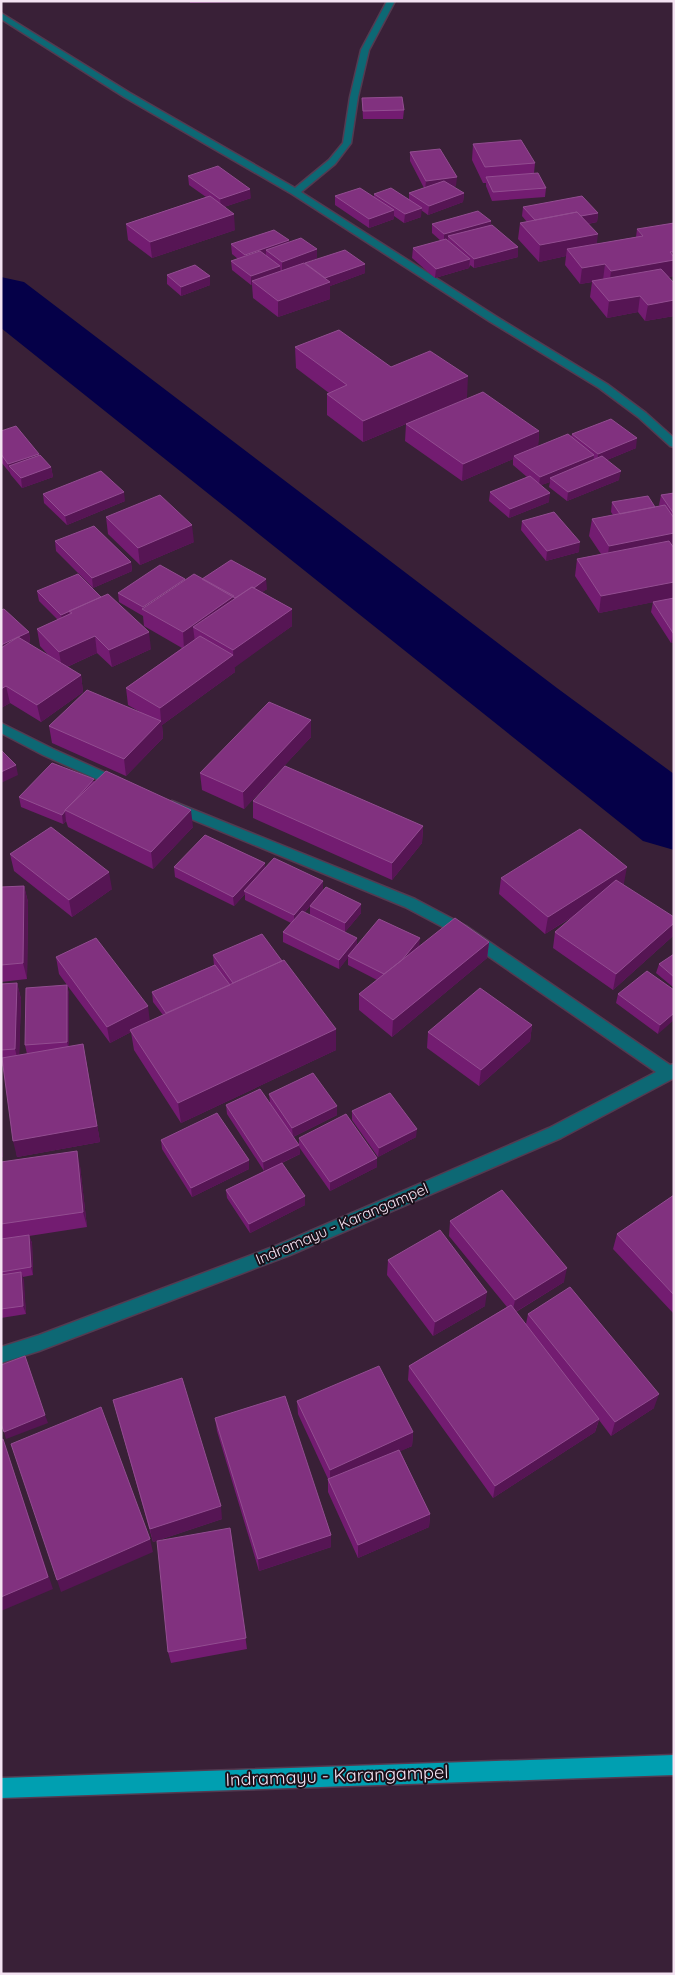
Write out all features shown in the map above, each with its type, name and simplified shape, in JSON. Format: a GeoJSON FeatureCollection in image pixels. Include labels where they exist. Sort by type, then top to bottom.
{"type":"FeatureCollection","features":[{"type":"Feature","properties":{"kind":"main road","name":"Indramayu - Karangampel"},"geometry":{"type":"LineString","coordinates":[[1,1788],[674,1765]]}},
{"type":"Feature","properties":{"kind":"street"},"geometry":{"type":"LineString","coordinates":[[295,192],[316,177],[332,162],[347,143],[354,97],[365,50],[391,1]]}},
{"type":"Feature","properties":{"kind":"street"},"geometry":{"type":"LineString","coordinates":[[1,15],[127,94],[295,192],[493,319],[603,386],[642,415],[674,444]]}},
{"type":"Feature","properties":{"kind":"street"},"geometry":{"type":"LineString","coordinates":[[1,726],[48,752],[136,791]]}},
{"type":"Feature","properties":{"kind":"street"},"geometry":{"type":"LineString","coordinates":[[163,802],[410,903],[461,930],[500,955],[672,1071]]}},
{"type":"Feature","properties":{"kind":"street","name":"Indramayu - Karangampel"},"geometry":{"type":"LineString","coordinates":[[1,1355],[38,1343],[284,1250],[555,1133],[672,1071]]}},
{"type":"Feature","properties":{"kind":"building"},"geometry":{"type":"Polygon","coordinates":[[[402,97],[404,110],[363,111],[362,98],[402,97]]]}},
{"type":"Feature","properties":{"kind":"building"},"geometry":{"type":"Polygon","coordinates":[[[521,140],[535,163],[485,167],[473,144],[521,140]]]}},
{"type":"Feature","properties":{"kind":"building"},"geometry":{"type":"Polygon","coordinates":[[[440,149],[457,177],[426,181],[410,152],[440,149]]]}},
{"type":"Feature","properties":{"kind":"building"},"geometry":{"type":"Polygon","coordinates":[[[218,166],[250,189],[220,199],[188,176],[218,166]]]}},
{"type":"Feature","properties":{"kind":"building"},"geometry":{"type":"Polygon","coordinates":[[[538,173],[546,188],[493,192],[486,177],[538,173]]]}},
{"type":"Feature","properties":{"kind":"building"},"geometry":{"type":"Polygon","coordinates":[[[444,181],[464,193],[429,206],[409,193],[444,181]]]}},
{"type":"Feature","properties":{"kind":"building"},"geometry":{"type":"Polygon","coordinates":[[[360,188],[394,210],[369,219],[335,196],[360,188]]]}},
{"type":"Feature","properties":{"kind":"building"},"geometry":{"type":"Polygon","coordinates":[[[391,188],[422,208],[405,214],[374,194],[391,188]]]}},
{"type":"Feature","properties":{"kind":"building"},"geometry":{"type":"Polygon","coordinates":[[[210,196],[234,214],[150,242],[126,224],[210,196]]]}},
{"type":"Feature","properties":{"kind":"building"},"geometry":{"type":"Polygon","coordinates":[[[582,196],[598,213],[581,216],[577,212],[535,220],[523,207],[582,196]]]}},
{"type":"Feature","properties":{"kind":"building"},"geometry":{"type":"Polygon","coordinates":[[[478,211],[491,221],[444,234],[432,224],[478,211]]]}},
{"type":"Feature","properties":{"kind":"building"},"geometry":{"type":"Polygon","coordinates":[[[577,212],[598,234],[540,245],[520,223],[577,212]]]}},
{"type":"Feature","properties":{"kind":"building"},"geometry":{"type":"Polygon","coordinates":[[[674,223],[674,252],[670,252],[674,260],[611,271],[605,264],[582,268],[567,249],[643,236],[637,229],[674,223]]]}},
{"type":"Feature","properties":{"kind":"building"},"geometry":{"type":"Polygon","coordinates":[[[492,225],[518,247],[474,259],[448,236],[492,225]]]}},
{"type":"Feature","properties":{"kind":"building"},"geometry":{"type":"Polygon","coordinates":[[[274,230],[289,240],[245,255],[231,244],[274,230]]]}},
{"type":"Feature","properties":{"kind":"building"},"geometry":{"type":"Polygon","coordinates":[[[301,238],[317,249],[282,262],[266,250],[301,238]]]}},
{"type":"Feature","properties":{"kind":"building"},"geometry":{"type":"Polygon","coordinates":[[[446,239],[470,259],[436,269],[413,248],[446,239]]]}},
{"type":"Feature","properties":{"kind":"building"},"geometry":{"type":"Polygon","coordinates":[[[345,250],[365,264],[325,278],[305,263],[345,250]]]}},
{"type":"Feature","properties":{"kind":"building"},"geometry":{"type":"Polygon","coordinates":[[[260,251],[280,266],[251,276],[231,261],[260,251]]]}},
{"type":"Feature","properties":{"kind":"building"},"geometry":{"type":"Polygon","coordinates":[[[304,263],[330,282],[278,301],[252,281],[304,263]]]}},
{"type":"Feature","properties":{"kind":"building"},"geometry":{"type":"Polygon","coordinates":[[[195,265],[210,276],[181,287],[167,275],[195,265]]]}},
{"type":"Feature","properties":{"kind":"building"},"geometry":{"type":"Polygon","coordinates":[[[661,269],[674,283],[674,300],[648,305],[640,296],[609,301],[592,281],[661,269]]]}},
{"type":"Feature","properties":{"kind":"building"},"geometry":{"type":"Polygon","coordinates":[[[339,330],[391,367],[430,351],[468,376],[363,421],[327,394],[347,385],[295,347],[339,330]]]}},
{"type":"Feature","properties":{"kind":"building"},"geometry":{"type":"Polygon","coordinates":[[[483,392],[539,431],[463,464],[406,424],[483,392]]]}},
{"type":"Feature","properties":{"kind":"building"},"geometry":{"type":"Polygon","coordinates":[[[611,419],[637,438],[598,454],[572,434],[611,419]]]}},
{"type":"Feature","properties":{"kind":"building"},"geometry":{"type":"Polygon","coordinates":[[[16,426],[39,454],[8,464],[1,454],[1,431],[16,426]]]}},
{"type":"Feature","properties":{"kind":"building"},"geometry":{"type":"Polygon","coordinates":[[[568,434],[594,455],[540,477],[514,456],[568,434]]]}},
{"type":"Feature","properties":{"kind":"building"},"geometry":{"type":"Polygon","coordinates":[[[40,455],[51,467],[21,478],[9,466],[40,455]]]}},
{"type":"Feature","properties":{"kind":"building"},"geometry":{"type":"Polygon","coordinates":[[[602,456],[621,471],[568,492],[550,478],[602,456]]]}},
{"type":"Feature","properties":{"kind":"building"},"geometry":{"type":"Polygon","coordinates":[[[101,471],[124,492],[65,516],[43,494],[101,471]]]}},
{"type":"Feature","properties":{"kind":"building"},"geometry":{"type":"Polygon","coordinates":[[[530,476],[550,493],[510,509],[490,492],[530,476]]]}},
{"type":"Feature","properties":{"kind":"building"},"geometry":{"type":"Polygon","coordinates":[[[674,493],[674,514],[661,495],[674,493]]]}},
{"type":"Feature","properties":{"kind":"building"},"geometry":{"type":"Polygon","coordinates":[[[160,495],[192,525],[138,548],[106,517],[160,495]]]}},
{"type":"Feature","properties":{"kind":"building"},"geometry":{"type":"Polygon","coordinates":[[[648,496],[655,507],[620,514],[612,502],[648,496]]]}},
{"type":"Feature","properties":{"kind":"building"},"geometry":{"type":"Polygon","coordinates":[[[665,505],[674,518],[674,533],[609,546],[592,519],[665,505]]]}},
{"type":"Feature","properties":{"kind":"building"},"geometry":{"type":"Polygon","coordinates":[[[554,512],[580,542],[547,551],[522,521],[554,512]]]}},
{"type":"Feature","properties":{"kind":"building"},"geometry":{"type":"Polygon","coordinates":[[[94,526],[131,562],[92,578],[55,541],[94,526]]]}},
{"type":"Feature","properties":{"kind":"building"},"geometry":{"type":"Polygon","coordinates":[[[669,541],[674,548],[674,582],[601,596],[577,559],[669,541]]]}},
{"type":"Feature","properties":{"kind":"building"},"geometry":{"type":"Polygon","coordinates":[[[231,560],[266,579],[235,598],[202,579],[231,560]]]}},
{"type":"Feature","properties":{"kind":"building"},"geometry":{"type":"Polygon","coordinates":[[[160,565],[185,579],[143,607],[118,593],[160,565]]]}},
{"type":"Feature","properties":{"kind":"building"},"geometry":{"type":"Polygon","coordinates":[[[78,574],[101,597],[61,615],[37,591],[78,574]]]}},
{"type":"Feature","properties":{"kind":"building"},"geometry":{"type":"Polygon","coordinates":[[[194,574],[234,596],[183,632],[142,609],[194,574]]]}},
{"type":"Feature","properties":{"kind":"building"},"geometry":{"type":"Polygon","coordinates":[[[252,587],[292,609],[233,650],[193,627],[252,587]]]}},
{"type":"Feature","properties":{"kind":"building"},"geometry":{"type":"Polygon","coordinates":[[[108,594],[149,632],[109,650],[95,636],[59,652],[37,629],[72,613],[69,611],[108,594]]]}},
{"type":"Feature","properties":{"kind":"building"},"geometry":{"type":"Polygon","coordinates":[[[674,598],[674,633],[673,633],[653,602],[674,598]]]}},
{"type":"Feature","properties":{"kind":"building"},"geometry":{"type":"Polygon","coordinates":[[[4,609],[29,632],[1,645],[1,610],[4,609]]]}},
{"type":"Feature","properties":{"kind":"building"},"geometry":{"type":"Polygon","coordinates":[[[200,636],[233,655],[160,708],[126,688],[200,636]]]}},
{"type":"Feature","properties":{"kind":"building"},"geometry":{"type":"Polygon","coordinates":[[[18,637],[81,675],[37,705],[6,686],[1,689],[1,648],[18,637]]]}},
{"type":"Feature","properties":{"kind":"building"},"geometry":{"type":"Polygon","coordinates":[[[87,690],[161,721],[124,759],[49,726],[87,690]]]}},
{"type":"Feature","properties":{"kind":"building"},"geometry":{"type":"Polygon","coordinates":[[[269,702],[311,720],[243,792],[200,773],[269,702]]]}},
{"type":"Feature","properties":{"kind":"building"},"geometry":{"type":"Polygon","coordinates":[[[1,750],[16,765],[1,772],[1,750]]]}},
{"type":"Feature","properties":{"kind":"building"},"geometry":{"type":"Polygon","coordinates":[[[52,763],[94,779],[62,815],[19,797],[52,763]]]}},
{"type":"Feature","properties":{"kind":"building"},"geometry":{"type":"Polygon","coordinates":[[[285,766],[423,826],[392,863],[253,801],[285,766]]]}},
{"type":"Feature","properties":{"kind":"building"},"geometry":{"type":"Polygon","coordinates":[[[106,771],[191,810],[151,852],[65,810],[106,771]]]}},
{"type":"Feature","properties":{"kind":"building"},"geometry":{"type":"Polygon","coordinates":[[[51,827],[109,872],[69,900],[10,854],[51,827]]]}},
{"type":"Feature","properties":{"kind":"building"},"geometry":{"type":"Polygon","coordinates":[[[580,829],[627,867],[548,917],[501,878],[580,829]]]}},
{"type":"Feature","properties":{"kind":"building"},"geometry":{"type":"Polygon","coordinates":[[[205,835],[265,863],[233,897],[174,867],[205,835]]]}},
{"type":"Feature","properties":{"kind":"building"},"geometry":{"type":"Polygon","coordinates":[[[274,858],[323,881],[294,915],[244,891],[274,858]]]}},
{"type":"Feature","properties":{"kind":"building"},"geometry":{"type":"Polygon","coordinates":[[[616,880],[674,917],[674,923],[616,974],[555,932],[616,880]]]}},
{"type":"Feature","properties":{"kind":"building"},"geometry":{"type":"Polygon","coordinates":[[[24,886],[23,963],[1,965],[1,887],[24,886]]]}},
{"type":"Feature","properties":{"kind":"building"},"geometry":{"type":"Polygon","coordinates":[[[326,887],[361,904],[345,923],[310,906],[326,887]]]}},
{"type":"Feature","properties":{"kind":"building"},"geometry":{"type":"Polygon","coordinates":[[[302,911],[357,938],[339,960],[283,932],[302,911]]]}},
{"type":"Feature","properties":{"kind":"building"},"geometry":{"type":"Polygon","coordinates":[[[455,918],[489,942],[393,1020],[359,994],[455,918]]]}},
{"type":"Feature","properties":{"kind":"building"},"geometry":{"type":"Polygon","coordinates":[[[379,919],[420,938],[402,960],[384,974],[348,956],[379,919]]]}},
{"type":"Feature","properties":{"kind":"building"},"geometry":{"type":"Polygon","coordinates":[[[262,934],[282,961],[233,983],[213,955],[262,934]]]}},
{"type":"Feature","properties":{"kind":"building"},"geometry":{"type":"Polygon","coordinates":[[[96,938],[148,1006],[107,1027],[56,957],[96,938]]]}},
{"type":"Feature","properties":{"kind":"building"},"geometry":{"type":"Polygon","coordinates":[[[674,954],[674,977],[659,964],[674,954]]]}},
{"type":"Feature","properties":{"kind":"building"},"geometry":{"type":"Polygon","coordinates":[[[284,960],[336,1029],[178,1103],[130,1030],[284,960]]]}},
{"type":"Feature","properties":{"kind":"building"},"geometry":{"type":"Polygon","coordinates":[[[215,965],[230,985],[166,1013],[152,992],[215,965]]]}},
{"type":"Feature","properties":{"kind":"building"},"geometry":{"type":"Polygon","coordinates":[[[647,971],[674,990],[674,1013],[660,1025],[618,994],[647,971]]]}},
{"type":"Feature","properties":{"kind":"building"},"geometry":{"type":"Polygon","coordinates":[[[17,983],[15,1049],[1,1050],[1,984],[17,983]]]}},
{"type":"Feature","properties":{"kind":"building"},"geometry":{"type":"Polygon","coordinates":[[[67,985],[67,1042],[25,1045],[26,988],[67,985]]]}},
{"type":"Feature","properties":{"kind":"building"},"geometry":{"type":"Polygon","coordinates":[[[480,988],[532,1025],[481,1070],[428,1032],[480,988]]]}},
{"type":"Feature","properties":{"kind":"building"},"geometry":{"type":"Polygon","coordinates":[[[83,1044],[97,1126],[13,1141],[2,1058],[83,1044]]]}},
{"type":"Feature","properties":{"kind":"building"},"geometry":{"type":"Polygon","coordinates":[[[313,1073],[337,1106],[292,1128],[269,1094],[313,1073]]]}},
{"type":"Feature","properties":{"kind":"building"},"geometry":{"type":"Polygon","coordinates":[[[260,1089],[299,1145],[263,1162],[226,1105],[260,1089]]]}},
{"type":"Feature","properties":{"kind":"building"},"geometry":{"type":"Polygon","coordinates":[[[390,1093],[417,1129],[379,1148],[352,1111],[390,1093]]]}},
{"type":"Feature","properties":{"kind":"building"},"geometry":{"type":"Polygon","coordinates":[[[217,1113],[249,1160],[191,1188],[161,1140],[217,1113]]]}},
{"type":"Feature","properties":{"kind":"building"},"geometry":{"type":"Polygon","coordinates":[[[346,1114],[377,1158],[330,1182],[299,1138],[346,1114]]]}},
{"type":"Feature","properties":{"kind":"building"},"geometry":{"type":"Polygon","coordinates":[[[77,1151],[83,1212],[1,1224],[1,1162],[77,1151]]]}},
{"type":"Feature","properties":{"kind":"building"},"geometry":{"type":"Polygon","coordinates":[[[282,1163],[305,1196],[249,1224],[226,1190],[282,1163]]]}},
{"type":"Feature","properties":{"kind":"building"},"geometry":{"type":"Polygon","coordinates":[[[502,1190],[567,1268],[515,1300],[450,1221],[502,1190]]]}},
{"type":"Feature","properties":{"kind":"building"},"geometry":{"type":"Polygon","coordinates":[[[674,1195],[674,1295],[617,1234],[674,1195]]]}},
{"type":"Feature","properties":{"kind":"building"},"geometry":{"type":"Polygon","coordinates":[[[440,1230],[487,1292],[435,1322],[388,1260],[440,1230]]]}},
{"type":"Feature","properties":{"kind":"building"},"geometry":{"type":"Polygon","coordinates":[[[29,1235],[31,1267],[1,1272],[1,1239],[29,1235]]]}},
{"type":"Feature","properties":{"kind":"building"},"geometry":{"type":"Polygon","coordinates":[[[21,1272],[23,1306],[1,1309],[1,1275],[21,1272]]]}},
{"type":"Feature","properties":{"kind":"building"},"geometry":{"type":"Polygon","coordinates":[[[570,1287],[659,1394],[615,1422],[528,1314],[570,1287]]]}},
{"type":"Feature","properties":{"kind":"building"},"geometry":{"type":"Polygon","coordinates":[[[511,1305],[599,1419],[495,1486],[409,1366],[511,1305]]]}},
{"type":"Feature","properties":{"kind":"building"},"geometry":{"type":"Polygon","coordinates":[[[25,1356],[45,1415],[4,1432],[1,1424],[1,1365],[25,1356]]]}},
{"type":"Feature","properties":{"kind":"building"},"geometry":{"type":"Polygon","coordinates":[[[379,1366],[413,1432],[330,1470],[297,1401],[379,1366]]]}},
{"type":"Feature","properties":{"kind":"building"},"geometry":{"type":"Polygon","coordinates":[[[182,1378],[221,1506],[150,1529],[113,1400],[182,1378]]]}},
{"type":"Feature","properties":{"kind":"building"},"geometry":{"type":"Polygon","coordinates":[[[285,1396],[331,1535],[258,1559],[215,1418],[285,1396]]]}},
{"type":"Feature","properties":{"kind":"building"},"geometry":{"type":"Polygon","coordinates":[[[101,1407],[150,1539],[57,1580],[11,1444],[101,1407]]]}},
{"type":"Feature","properties":{"kind":"building"},"geometry":{"type":"Polygon","coordinates":[[[3,1439],[48,1577],[1,1597],[1,1440],[3,1439]]]}},
{"type":"Feature","properties":{"kind":"building"},"geometry":{"type":"Polygon","coordinates":[[[399,1450],[430,1514],[358,1545],[328,1479],[399,1450]]]}},
{"type":"Feature","properties":{"kind":"building"},"geometry":{"type":"Polygon","coordinates":[[[230,1528],[246,1638],[168,1652],[157,1541],[230,1528]]]}},
{"type":"Feature","properties":{"kind":"waterway"},"geometry":{"type":"LineString","coordinates":[[1,296],[528,708],[674,819]]}}]}
